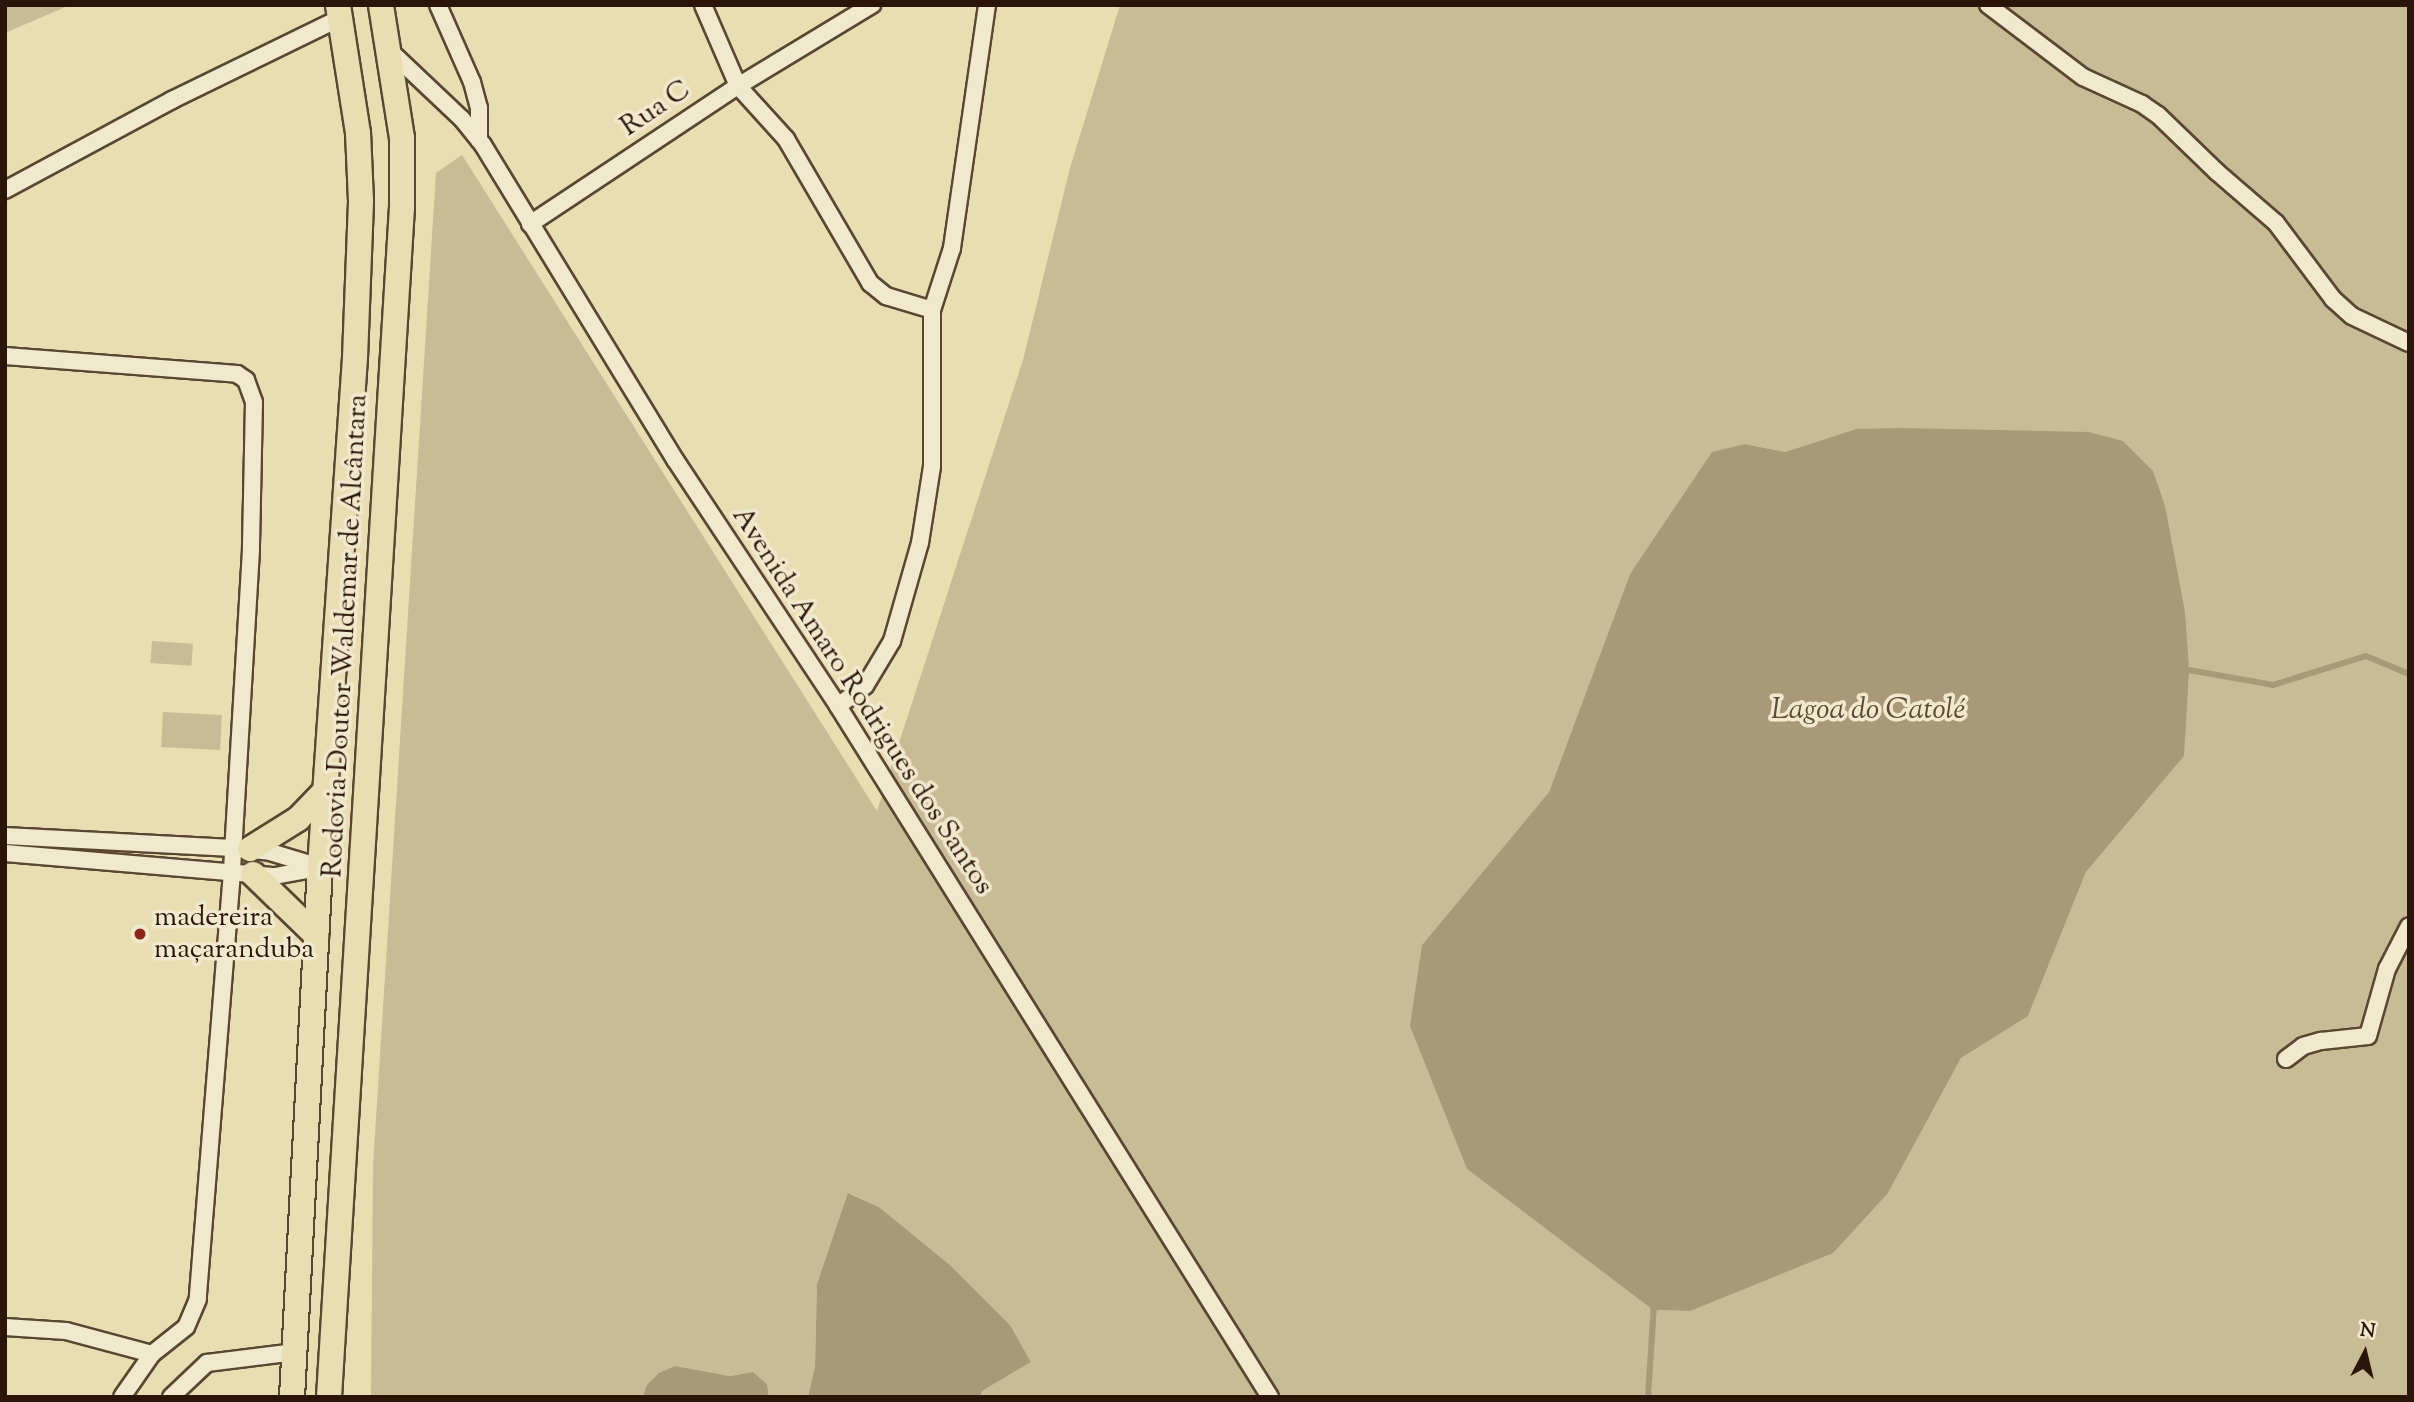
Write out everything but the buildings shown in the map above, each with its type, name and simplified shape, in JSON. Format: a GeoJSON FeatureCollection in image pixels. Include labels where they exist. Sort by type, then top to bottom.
{"type":"FeatureCollection","features":[{"type":"Feature","properties":{"kind":"highway","name":"Rodovia Doutor Waldemar de Alcântara"},"geometry":{"type":"LineString","coordinates":[[329,1397],[402,208],[402,138],[390,51],[380,5]]}},
{"type":"Feature","properties":{"kind":"highway","name":"Rodovia Doutor Waldemar de Alcântara"},"geometry":{"type":"LineString","coordinates":[[292,1397],[320,867],[355,358],[361,201],[358,133],[340,11]]}},
{"type":"Feature","properties":{"kind":"highway"},"geometry":{"type":"LineString","coordinates":[[316,935],[242,861],[298,819],[325,791]]}},
{"type":"Feature","properties":{"kind":"street"},"geometry":{"type":"LineString","coordinates":[[438,5],[472,82],[479,108],[479,140]]}},
{"type":"Feature","properties":{"kind":"street"},"geometry":{"type":"LineString","coordinates":[[703,5],[738,86],[786,139],[870,283],[886,296],[932,310]]}},
{"type":"Feature","properties":{"kind":"street","name":"Rua C"},"geometry":{"type":"LineString","coordinates":[[530,223],[738,86],[872,5]]}},
{"type":"Feature","properties":{"kind":"street"},"geometry":{"type":"LineString","coordinates":[[838,706],[865,686],[876,671],[892,641],[911,583],[932,466],[932,310],[951,248],[987,5]]}},
{"type":"Feature","properties":{"kind":"street"},"geometry":{"type":"LineString","coordinates":[[1988,5],[2083,77],[2142,104],[2158,115],[2217,172],[2276,223],[2333,299],[2352,316],[2409,344]]}},
{"type":"Feature","properties":{"kind":"street"},"geometry":{"type":"LineString","coordinates":[[5,190],[340,11]]}},
{"type":"Feature","properties":{"kind":"street","name":"Avenida Amaro Rodrigues dos Santos"},"geometry":{"type":"LineString","coordinates":[[390,51],[462,119],[479,140],[676,461],[838,706],[1270,1397]]}},
{"type":"Feature","properties":{"kind":"street"},"geometry":{"type":"LineString","coordinates":[[5,356],[237,374],[252,390],[255,422],[242,861],[198,1299],[186,1327],[152,1354],[122,1397]]}},
{"type":"Feature","properties":{"kind":"street"},"geometry":{"type":"LineString","coordinates":[[5,836],[242,861],[275,876],[320,867]]}},
{"type":"Feature","properties":{"kind":"street"},"geometry":{"type":"LineString","coordinates":[[5,853],[242,861],[270,852],[320,867]]}},
{"type":"Feature","properties":{"kind":"street"},"geometry":{"type":"LineString","coordinates":[[2286,1059],[2303,1046],[2321,1041],[2368,1036],[2373,1028],[2379,990],[2409,926]]}},
{"type":"Feature","properties":{"kind":"street"},"geometry":{"type":"LineString","coordinates":[[5,1327],[66,1332],[152,1354]]}},
{"type":"Feature","properties":{"kind":"street"},"geometry":{"type":"LineString","coordinates":[[171,1397],[207,1363],[295,1352]]}},
{"type":"Feature","properties":{"kind":"shaded area"},"geometry":{"type":"Polygon","coordinates":[[[5,5],[70,5],[5,33],[5,5]]]}},
{"type":"Feature","properties":{"kind":"shaded area"},"geometry":{"type":"Polygon","coordinates":[[[1120,5],[2409,5],[2409,1397],[980,1397],[982,1391],[1031,1362],[1010,1325],[950,1265],[879,1207],[849,1193],[817,1284],[815,1366],[808,1397],[769,1397],[767,1384],[753,1372],[730,1376],[675,1366],[646,1386],[643,1397],[371,1397],[373,1166],[436,173],[462,155],[877,811],[1023,360],[1070,168],[1120,5]],[[1856,429],[1785,452],[1745,444],[1630,574],[1549,792],[1422,945],[1467,1169],[1653,1310],[1690,1311],[1888,1193],[1961,1058],[2028,1015],[2086,872],[2184,756],[1856,429]]]}},
{"type":"Feature","properties":{"kind":"shaded area"},"geometry":{"type":"Polygon","coordinates":[[[152,641],[193,644],[191,666],[150,663],[152,641]]]}},
{"type":"Feature","properties":{"kind":"shaded area"},"geometry":{"type":"Polygon","coordinates":[[[163,712],[222,715],[220,750],[161,747],[163,712]]]}},
{"type":"Feature","properties":{"kind":"water","name":"Lagoa do Catolé"},"geometry":{"type":"Polygon","coordinates":[[[1856,429],[2089,432],[2123,441],[2153,471],[2165,506],[2185,612],[2189,670],[2184,756],[2086,872],[2028,1016],[1961,1058],[1888,1193],[1833,1253],[1690,1311],[1653,1310],[1467,1169],[1410,1026],[1422,945],[1549,792],[1630,574],[1712,452],[1745,444],[1785,452],[1856,429]]]}},
{"type":"Feature","properties":{"kind":"water"},"geometry":{"type":"Polygon","coordinates":[[[848,1193],[879,1207],[950,1265],[1010,1325],[1031,1362],[982,1391],[980,1397],[808,1397],[815,1366],[817,1284],[848,1193]]]}},
{"type":"Feature","properties":{"kind":"water"},"geometry":{"type":"Polygon","coordinates":[[[675,1366],[730,1376],[753,1372],[767,1384],[769,1397],[643,1397],[646,1386],[659,1373],[675,1366]]]}},
{"type":"Feature","properties":{"kind":"waterway"},"geometry":{"type":"LineString","coordinates":[[2181,672],[2189,670],[2273,685],[2366,656],[2409,674]]}},
{"type":"Feature","properties":{"kind":"waterway"},"geometry":{"type":"LineString","coordinates":[[1648,1397],[1654,1304]]}},
{"type":"Feature","properties":{"kind":"place","name":"madereira maçaranduba"},"geometry":{"type":"Point","coordinates":[140,934]}}]}
